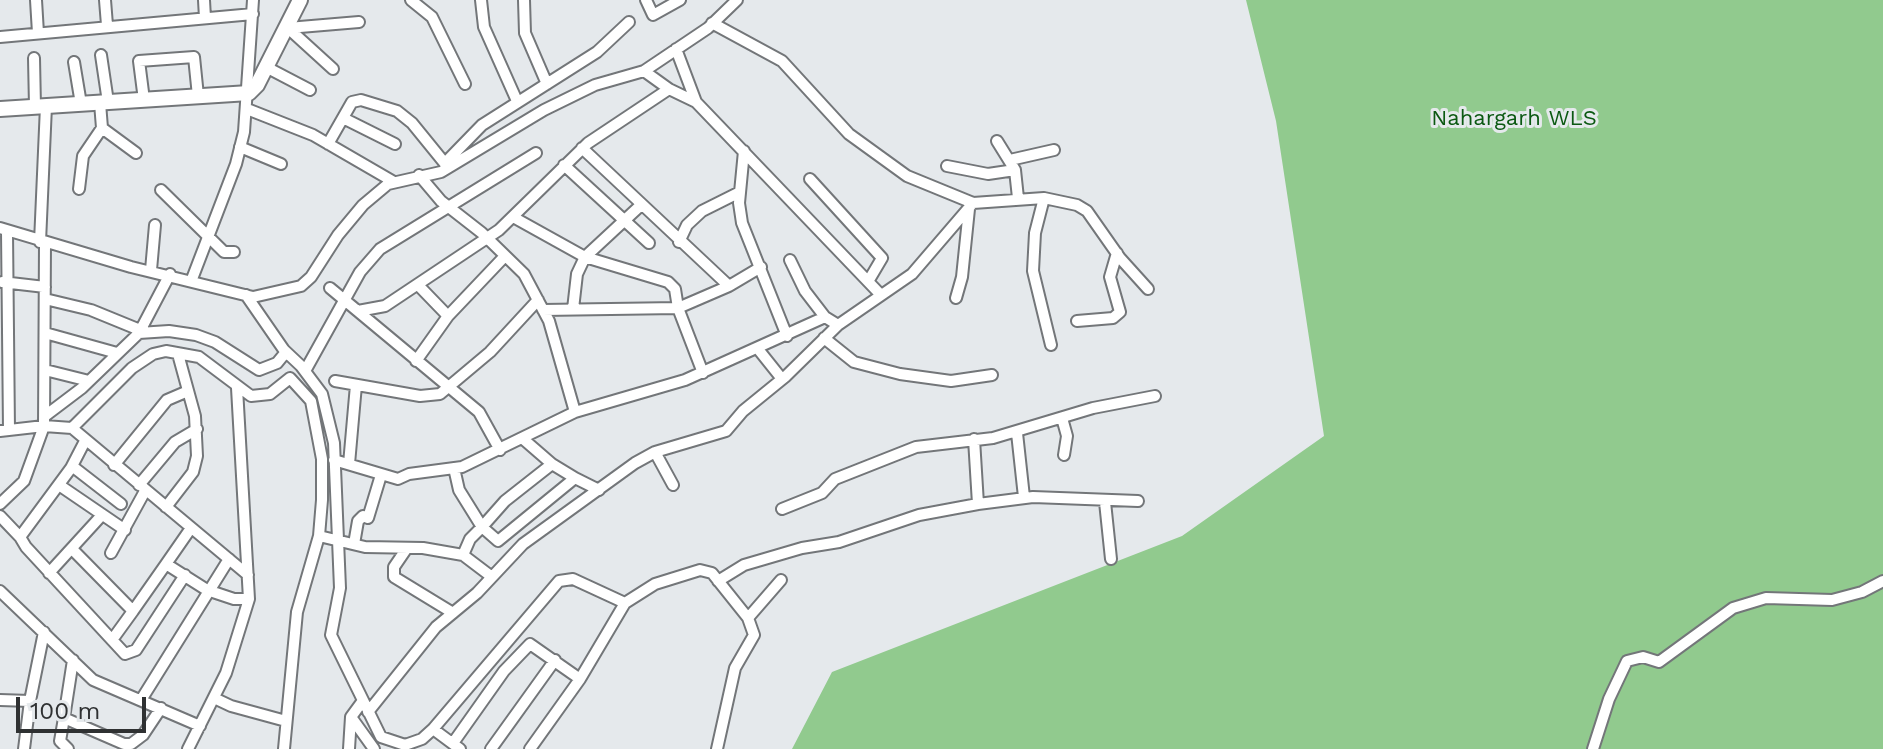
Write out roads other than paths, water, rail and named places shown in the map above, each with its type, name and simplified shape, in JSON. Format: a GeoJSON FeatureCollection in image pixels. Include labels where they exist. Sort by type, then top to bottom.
{"type":"FeatureCollection","features":[{"type":"Feature","properties":{"kind":"street"},"geometry":{"type":"LineString","coordinates":[[36,0],[38,33]]}},
{"type":"Feature","properties":{"kind":"street"},"geometry":{"type":"LineString","coordinates":[[105,0],[107,25]]}},
{"type":"Feature","properties":{"kind":"street"},"geometry":{"type":"LineString","coordinates":[[204,0],[205,18]]}},
{"type":"Feature","properties":{"kind":"street"},"geometry":{"type":"LineString","coordinates":[[192,279],[240,147],[249,93],[253,0]]}},
{"type":"Feature","properties":{"kind":"street"},"geometry":{"type":"LineString","coordinates":[[249,93],[288,28],[300,0]]}},
{"type":"Feature","properties":{"kind":"street"},"geometry":{"type":"LineString","coordinates":[[411,0],[432,17],[465,84]]}},
{"type":"Feature","properties":{"kind":"street"},"geometry":{"type":"LineString","coordinates":[[481,0],[484,27],[517,101]]}},
{"type":"Feature","properties":{"kind":"street"},"geometry":{"type":"LineString","coordinates":[[524,0],[525,33],[547,84]]}},
{"type":"Feature","properties":{"kind":"street"},"geometry":{"type":"LineString","coordinates":[[646,0],[653,15],[680,0]]}},
{"type":"Feature","properties":{"kind":"street"},"geometry":{"type":"LineString","coordinates":[[714,0],[723,11]]}},
{"type":"Feature","properties":{"kind":"street"},"geometry":{"type":"LineString","coordinates":[[248,575],[68,427],[46,423],[4,430],[4,230],[246,295],[270,295],[301,286],[311,277],[338,235],[363,205],[394,182],[447,166],[544,110],[595,85],[644,71],[712,23],[737,0]]}},
{"type":"Feature","properties":{"kind":"street"},"geometry":{"type":"LineString","coordinates":[[0,37],[253,14]]}},
{"type":"Feature","properties":{"kind":"street"},"geometry":{"type":"LineString","coordinates":[[288,28],[359,22]]}},
{"type":"Feature","properties":{"kind":"street"},"geometry":{"type":"LineString","coordinates":[[447,166],[475,131],[597,52],[629,22]]}},
{"type":"Feature","properties":{"kind":"street"},"geometry":{"type":"LineString","coordinates":[[712,23],[782,61],[849,134],[907,176],[971,206],[1018,198],[1057,198],[1087,211],[1148,289]]}},
{"type":"Feature","properties":{"kind":"street"},"geometry":{"type":"LineString","coordinates":[[288,28],[333,69]]}},
{"type":"Feature","properties":{"kind":"street"},"geometry":{"type":"LineString","coordinates":[[676,49],[696,102]]}},
{"type":"Feature","properties":{"kind":"street"},"geometry":{"type":"LineString","coordinates":[[79,189],[83,156],[102,128],[101,55]]}},
{"type":"Feature","properties":{"kind":"street"},"geometry":{"type":"LineString","coordinates":[[144,100],[139,61],[194,57],[198,96]]}},
{"type":"Feature","properties":{"kind":"street"},"geometry":{"type":"LineString","coordinates":[[0,504],[24,481],[46,423],[40,107],[34,58]]}},
{"type":"Feature","properties":{"kind":"street"},"geometry":{"type":"LineString","coordinates":[[74,62],[81,104]]}},
{"type":"Feature","properties":{"kind":"street"},"geometry":{"type":"LineString","coordinates":[[266,67],[310,90]]}},
{"type":"Feature","properties":{"kind":"street"},"geometry":{"type":"LineString","coordinates":[[644,71],[669,89],[696,102],[880,294]]}},
{"type":"Feature","properties":{"kind":"street"},"geometry":{"type":"LineString","coordinates":[[358,311],[385,306],[418,285],[513,217],[582,148],[669,89]]}},
{"type":"Feature","properties":{"kind":"street"},"geometry":{"type":"LineString","coordinates":[[0,109],[249,93]]}},
{"type":"Feature","properties":{"kind":"street"},"geometry":{"type":"LineString","coordinates":[[328,144],[352,102],[361,100],[397,111],[412,123],[447,166]]}},
{"type":"Feature","properties":{"kind":"street"},"geometry":{"type":"LineString","coordinates":[[247,109],[328,144],[394,182]]}},
{"type":"Feature","properties":{"kind":"street"},"geometry":{"type":"LineString","coordinates":[[343,118],[395,144]]}},
{"type":"Feature","properties":{"kind":"street"},"geometry":{"type":"LineString","coordinates":[[102,128],[136,153]]}},
{"type":"Feature","properties":{"kind":"street"},"geometry":{"type":"LineString","coordinates":[[997,141],[1013,165],[1018,198]]}},
{"type":"Feature","properties":{"kind":"street"},"geometry":{"type":"LineString","coordinates":[[240,147],[281,164]]}},
{"type":"Feature","properties":{"kind":"street"},"geometry":{"type":"LineString","coordinates":[[582,148],[729,286]]}},
{"type":"Feature","properties":{"kind":"street"},"geometry":{"type":"LineString","coordinates":[[947,166],[988,174],[1054,150]]}},
{"type":"Feature","properties":{"kind":"street"},"geometry":{"type":"LineString","coordinates":[[744,151],[740,192],[742,223],[787,336]]}},
{"type":"Feature","properties":{"kind":"street"},"geometry":{"type":"LineString","coordinates":[[303,368],[360,272],[380,249],[445,204],[536,153]]}},
{"type":"Feature","properties":{"kind":"street"},"geometry":{"type":"LineString","coordinates":[[564,165],[649,243]]}},
{"type":"Feature","properties":{"kind":"street"},"geometry":{"type":"LineString","coordinates":[[419,175],[445,204],[485,236],[524,274],[543,310],[575,412]]}},
{"type":"Feature","properties":{"kind":"street"},"geometry":{"type":"LineString","coordinates":[[810,179],[878,252],[881,263],[869,280]]}},
{"type":"Feature","properties":{"kind":"street"},"geometry":{"type":"LineString","coordinates":[[161,190],[224,252],[234,252]]}},
{"type":"Feature","properties":{"kind":"street"},"geometry":{"type":"LineString","coordinates":[[679,242],[687,225],[702,211],[740,192]]}},
{"type":"Feature","properties":{"kind":"street"},"geometry":{"type":"LineString","coordinates":[[1044,198],[1035,233],[1033,271],[1051,345]]}},
{"type":"Feature","properties":{"kind":"street"},"geometry":{"type":"LineString","coordinates":[[573,309],[577,274],[585,257],[641,205]]}},
{"type":"Feature","properties":{"kind":"street"},"geometry":{"type":"LineString","coordinates":[[349,749],[358,710],[381,691],[453,613],[523,544],[655,452],[726,431],[743,411],[782,379],[838,325],[912,274],[971,206]]}},
{"type":"Feature","properties":{"kind":"street"},"geometry":{"type":"LineString","coordinates":[[956,298],[962,277],[971,206]]}},
{"type":"Feature","properties":{"kind":"street"},"geometry":{"type":"LineString","coordinates":[[513,217],[585,257],[627,267],[668,282],[675,289],[678,308],[703,373]]}},
{"type":"Feature","properties":{"kind":"street"},"geometry":{"type":"LineString","coordinates":[[151,270],[155,225]]}},
{"type":"Feature","properties":{"kind":"street"},"geometry":{"type":"LineString","coordinates":[[1077,321],[1113,318],[1120,312],[1110,277],[1117,253]]}},
{"type":"Feature","properties":{"kind":"street"},"geometry":{"type":"LineString","coordinates":[[416,361],[448,316],[505,256]]}},
{"type":"Feature","properties":{"kind":"street"},"geometry":{"type":"LineString","coordinates":[[790,260],[805,291],[825,317],[838,325]]}},
{"type":"Feature","properties":{"kind":"street"},"geometry":{"type":"LineString","coordinates":[[543,310],[678,308],[729,286],[761,267]]}},
{"type":"Feature","properties":{"kind":"street"},"geometry":{"type":"LineString","coordinates":[[46,423],[140,332],[170,274]]}},
{"type":"Feature","properties":{"kind":"street"},"geometry":{"type":"LineString","coordinates":[[3,282],[45,293],[140,332],[169,331],[196,335],[215,342],[259,370],[277,363],[286,353]]}},
{"type":"Feature","properties":{"kind":"street"},"geometry":{"type":"LineString","coordinates":[[418,285],[448,316]]}},
{"type":"Feature","properties":{"kind":"street"},"geometry":{"type":"LineString","coordinates":[[330,288],[479,412],[500,450]]}},
{"type":"Feature","properties":{"kind":"street"},"geometry":{"type":"LineString","coordinates":[[246,295],[286,353],[303,368],[322,394],[334,458],[340,588],[331,635],[374,749]]}},
{"type":"Feature","properties":{"kind":"street"},"geometry":{"type":"LineString","coordinates":[[335,381],[420,396],[440,394],[450,389],[490,352],[538,300]]}},
{"type":"Feature","properties":{"kind":"street"},"geometry":{"type":"LineString","coordinates":[[322,459],[334,458],[398,479],[409,474],[454,468],[500,450],[575,412],[703,373],[825,317]]}},
{"type":"Feature","properties":{"kind":"street"},"geometry":{"type":"LineString","coordinates":[[45,333],[117,353]]}},
{"type":"Feature","properties":{"kind":"street"},"geometry":{"type":"LineString","coordinates":[[824,338],[854,362],[885,371],[932,381],[992,375]]}},
{"type":"Feature","properties":{"kind":"street"},"geometry":{"type":"LineString","coordinates":[[758,349],[782,379]]}},
{"type":"Feature","properties":{"kind":"street"},"geometry":{"type":"LineString","coordinates":[[68,427],[132,368],[153,354],[166,351],[199,357],[237,388],[260,396],[270,394],[290,378],[311,401],[322,459],[319,536],[297,612],[284,749]]}},
{"type":"Feature","properties":{"kind":"street"},"geometry":{"type":"LineString","coordinates":[[166,507],[193,472],[197,429],[178,354]]}},
{"type":"Feature","properties":{"kind":"street"},"geometry":{"type":"LineString","coordinates":[[45,370],[89,381]]}},
{"type":"Feature","properties":{"kind":"street"},"geometry":{"type":"LineString","coordinates":[[349,464],[356,385]]}},
{"type":"Feature","properties":{"kind":"street"},"geometry":{"type":"LineString","coordinates":[[188,749],[226,673],[249,599],[237,388]]}},
{"type":"Feature","properties":{"kind":"street"},"geometry":{"type":"LineString","coordinates":[[114,465],[167,400],[188,391]]}},
{"type":"Feature","properties":{"kind":"street"},"geometry":{"type":"LineString","coordinates":[[782,509],[822,493],[835,479],[878,459],[916,447],[1017,433],[1062,418],[1155,396]]}},
{"type":"Feature","properties":{"kind":"street"},"geometry":{"type":"LineString","coordinates":[[1062,418],[1067,436],[1064,455]]}},
{"type":"Feature","properties":{"kind":"street"},"geometry":{"type":"LineString","coordinates":[[111,553],[125,530],[142,488],[175,442],[197,429]]}},
{"type":"Feature","properties":{"kind":"street"},"geometry":{"type":"LineString","coordinates":[[1017,433],[1024,497]]}},
{"type":"Feature","properties":{"kind":"street"},"geometry":{"type":"LineString","coordinates":[[522,438],[552,464],[599,490]]}},
{"type":"Feature","properties":{"kind":"street"},"geometry":{"type":"LineString","coordinates":[[974,439],[978,504]]}},
{"type":"Feature","properties":{"kind":"street"},"geometry":{"type":"LineString","coordinates":[[20,537],[72,466],[85,441]]}},
{"type":"Feature","properties":{"kind":"street"},"geometry":{"type":"LineString","coordinates":[[655,452],[673,485]]}},
{"type":"Feature","properties":{"kind":"street"},"geometry":{"type":"LineString","coordinates":[[463,555],[470,539],[505,501],[552,464]]}},
{"type":"Feature","properties":{"kind":"street"},"geometry":{"type":"LineString","coordinates":[[72,466],[121,504]]}},
{"type":"Feature","properties":{"kind":"street"},"geometry":{"type":"LineString","coordinates":[[454,468],[459,490],[482,527],[498,541],[575,478]]}},
{"type":"Feature","properties":{"kind":"street"},"geometry":{"type":"LineString","coordinates":[[354,544],[358,521],[363,516],[368,518],[381,475]]}},
{"type":"Feature","properties":{"kind":"street"},"geometry":{"type":"LineString","coordinates":[[59,485],[125,530]]}},
{"type":"Feature","properties":{"kind":"street"},"geometry":{"type":"LineString","coordinates":[[718,581],[744,565],[802,548],[839,542],[919,515],[1024,497],[1138,501]]}},
{"type":"Feature","properties":{"kind":"street"},"geometry":{"type":"LineString","coordinates":[[1105,502],[1111,559]]}},
{"type":"Feature","properties":{"kind":"street"},"geometry":{"type":"LineString","coordinates":[[49,573],[102,515]]}},
{"type":"Feature","properties":{"kind":"street"},"geometry":{"type":"LineString","coordinates":[[0,516],[125,654],[136,650],[185,575]]}},
{"type":"Feature","properties":{"kind":"street"},"geometry":{"type":"LineString","coordinates":[[112,640],[191,528]]}},
{"type":"Feature","properties":{"kind":"street"},"geometry":{"type":"LineString","coordinates":[[319,536],[354,544],[463,555],[492,577]]}},
{"type":"Feature","properties":{"kind":"street"},"geometry":{"type":"LineString","coordinates":[[407,548],[394,567],[394,577],[453,613]]}},
{"type":"Feature","properties":{"kind":"street"},"geometry":{"type":"LineString","coordinates":[[73,550],[133,611]]}},
{"type":"Feature","properties":{"kind":"street"},"geometry":{"type":"LineString","coordinates":[[141,700],[229,559]]}},
{"type":"Feature","properties":{"kind":"street"},"geometry":{"type":"LineString","coordinates":[[166,564],[207,590],[234,599],[249,599]]}},
{"type":"Feature","properties":{"kind":"street"},"geometry":{"type":"LineString","coordinates":[[530,749],[580,679],[625,603],[679,574],[700,570],[712,573],[748,618],[754,635],[735,668],[717,749]]}},
{"type":"Feature","properties":{"kind":"street"},"geometry":{"type":"LineString","coordinates":[[358,710],[381,737],[394,744],[415,743],[433,729],[483,674],[559,581],[573,579],[625,603]]}},
{"type":"Feature","properties":{"kind":"street"},"geometry":{"type":"LineString","coordinates":[[748,618],[781,580]]}},
{"type":"Feature","properties":{"kind":"street"},"geometry":{"type":"LineString","coordinates":[[1593,749],[1609,699],[1627,661],[1643,657],[1659,662],[1733,608],[1755,601],[1766,598],[1832,600],[1862,592],[1883,581]]}},
{"type":"Feature","properties":{"kind":"street"},"geometry":{"type":"LineString","coordinates":[[0,591],[93,680],[200,726]]}},
{"type":"Feature","properties":{"kind":"street"},"geometry":{"type":"LineString","coordinates":[[24,749],[44,632]]}},
{"type":"Feature","properties":{"kind":"street"},"geometry":{"type":"LineString","coordinates":[[433,729],[456,746],[495,683],[530,644],[580,679]]}},
{"type":"Feature","properties":{"kind":"street"},"geometry":{"type":"LineString","coordinates":[[68,749],[60,741],[73,660]]}},
{"type":"Feature","properties":{"kind":"street"},"geometry":{"type":"LineString","coordinates":[[491,749],[555,660]]}},
{"type":"Feature","properties":{"kind":"street"},"geometry":{"type":"LineString","coordinates":[[483,674],[495,683]]}},
{"type":"Feature","properties":{"kind":"street"},"geometry":{"type":"LineString","coordinates":[[214,698],[231,706],[286,721]]}},
{"type":"Feature","properties":{"kind":"street"},"geometry":{"type":"LineString","coordinates":[[0,700],[30,701]]}},
{"type":"Feature","properties":{"kind":"street"},"geometry":{"type":"LineString","coordinates":[[64,718],[124,744],[131,744],[143,735],[161,708]]}},
{"type":"Feature","properties":{"kind":"park label","name":"Nahargarh WLS"},"geometry":{"type":"Point","coordinates":[1514,119]}}]}
